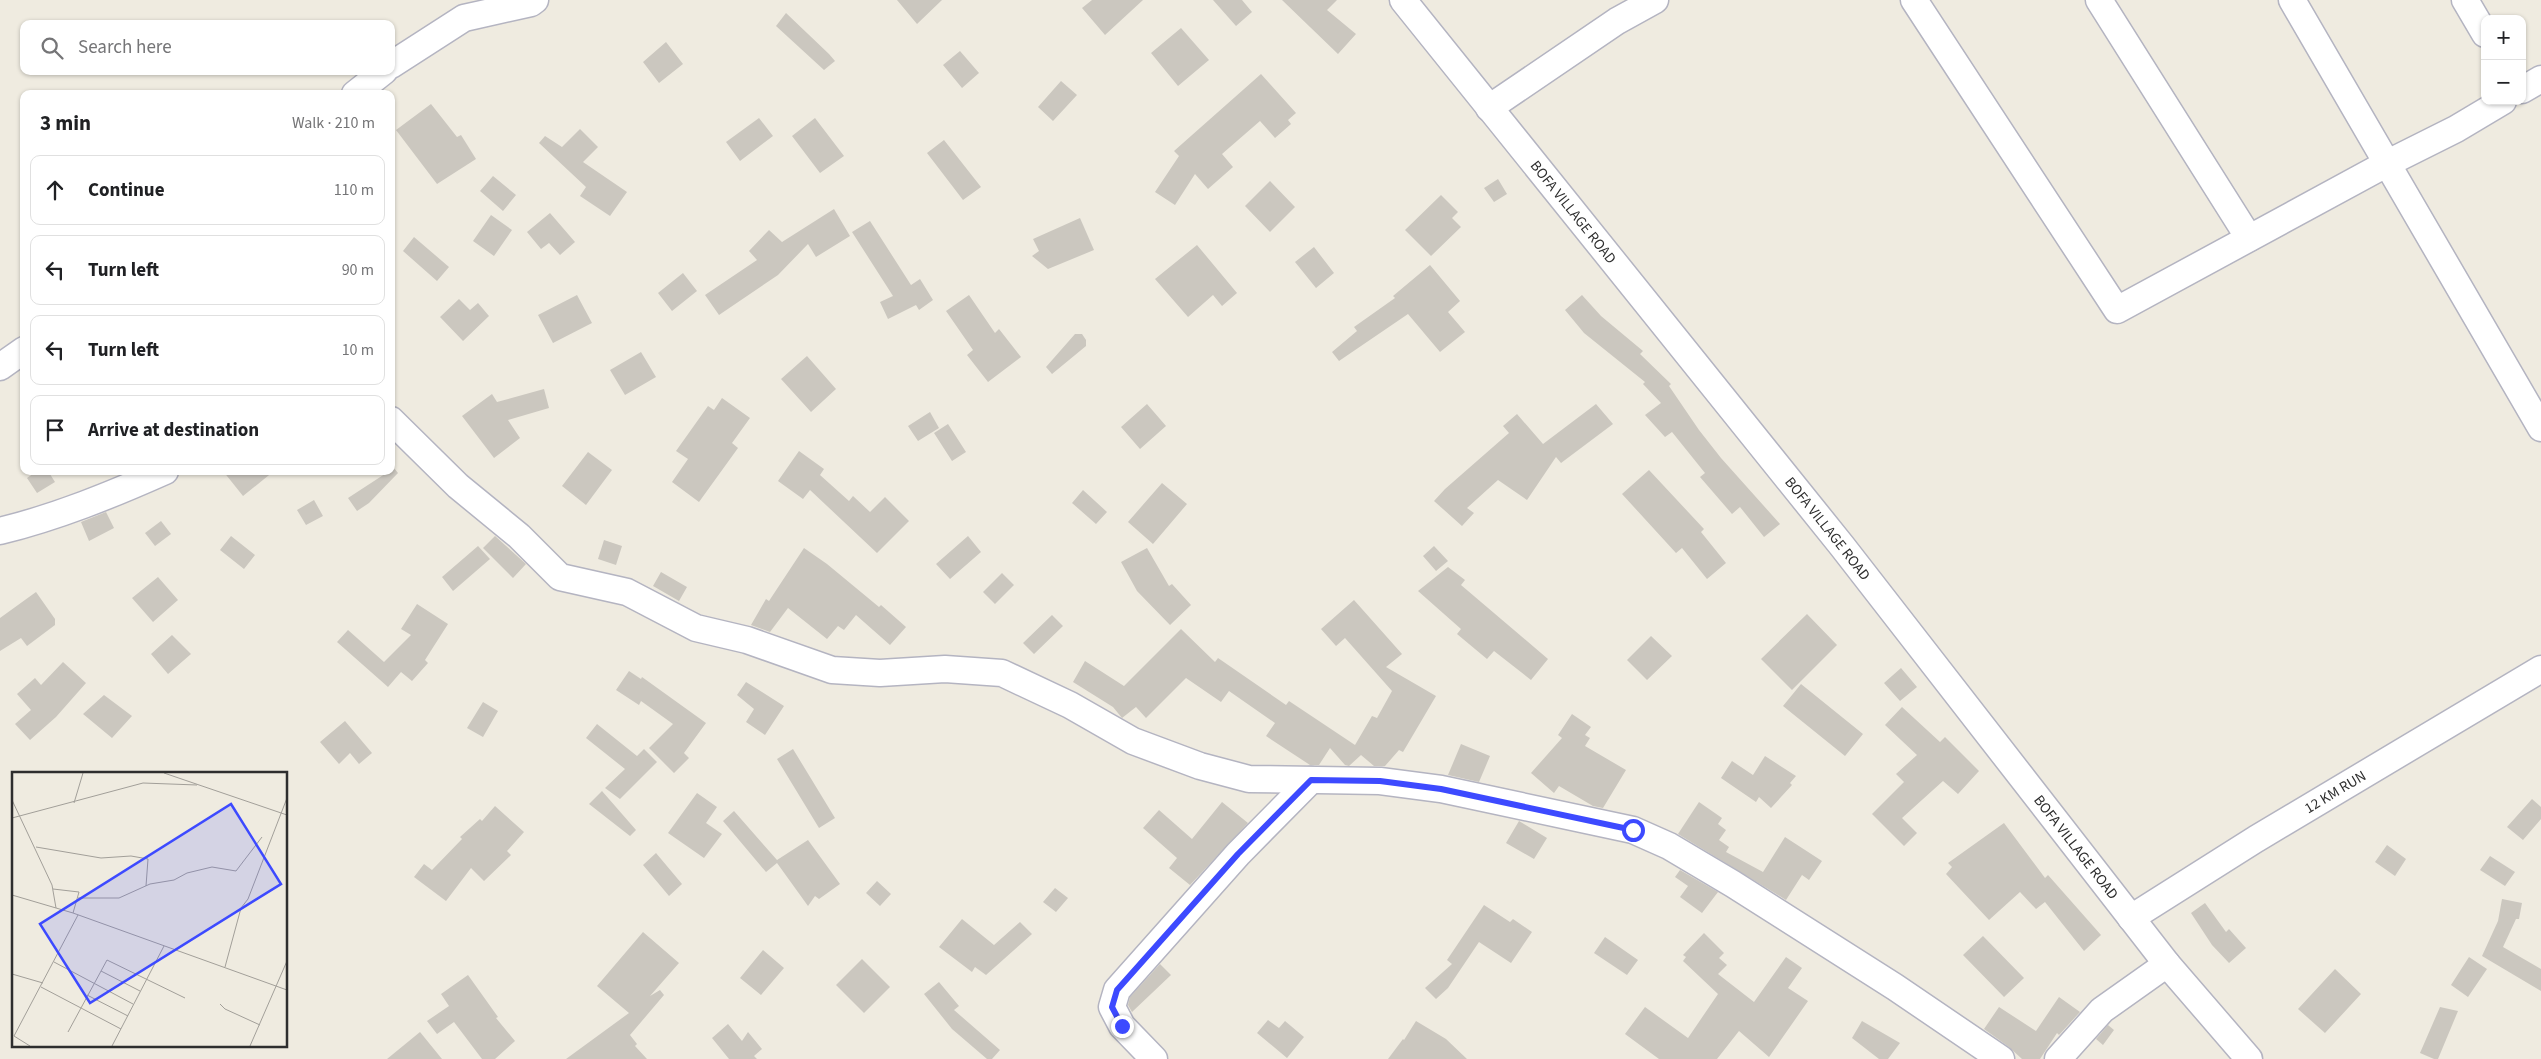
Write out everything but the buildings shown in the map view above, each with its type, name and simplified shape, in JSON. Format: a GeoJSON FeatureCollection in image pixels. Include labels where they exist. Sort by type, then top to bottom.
{"type":"FeatureCollection","features":[{"type":"Feature","properties":{"kind":"street"},"geometry":{"type":"LineString","coordinates":[[395,63],[464,18],[531,4],[535,0]]}},
{"type":"Feature","properties":{"kind":"street","name":"BOFA VILLAGE ROAD"},"geometry":{"type":"LineString","coordinates":[[1403,0],[1842,546],[2167,964],[2249,1059]]}},
{"type":"Feature","properties":{"kind":"street"},"geometry":{"type":"LineString","coordinates":[[1489,108],[1617,21],[1655,0]]}},
{"type":"Feature","properties":{"kind":"street"},"geometry":{"type":"LineString","coordinates":[[1914,0],[2117,310],[2386,164],[2456,129],[2496,105]]}},
{"type":"Feature","properties":{"kind":"street"},"geometry":{"type":"LineString","coordinates":[[2099,0],[2249,238]]}},
{"type":"Feature","properties":{"kind":"street"},"geometry":{"type":"LineString","coordinates":[[2292,0],[2541,428]]}},
{"type":"Feature","properties":{"kind":"street"},"geometry":{"type":"LineString","coordinates":[[2465,0],[2481,27]]}},
{"type":"Feature","properties":{"kind":"street"},"geometry":{"type":"LineString","coordinates":[[360,90],[379,75]]}},
{"type":"Feature","properties":{"kind":"street"},"geometry":{"type":"LineString","coordinates":[[2526,88],[2541,79]]}},
{"type":"Feature","properties":{"kind":"street"},"geometry":{"type":"LineString","coordinates":[[0,367],[20,353]]}},
{"type":"Feature","properties":{"kind":"street"},"geometry":{"type":"LineString","coordinates":[[395,424],[458,486],[519,536],[560,577],[627,592],[696,628],[747,640],[832,670],[880,673],[945,669],[1002,673],[1070,705],[1133,741],[1200,766],[1249,779],[1380,781],[1441,789],[1633,830],[1669,846],[1742,890],[1895,987],[2001,1059]]}},
{"type":"Feature","properties":{"kind":"street"},"geometry":{"type":"LineString","coordinates":[[0,531],[35,523],[89,504],[156,475]]}},
{"type":"Feature","properties":{"kind":"street","name":"12 KM RUN"},"geometry":{"type":"LineString","coordinates":[[2131,918],[2256,838],[2541,669]]}},
{"type":"Feature","properties":{"kind":"street"},"geometry":{"type":"LineString","coordinates":[[1154,1059],[1122,1026],[1112,1007],[1117,990],[1238,854],[1311,780]]}},
{"type":"Feature","properties":{"kind":"street"},"geometry":{"type":"LineString","coordinates":[[2058,1059],[2102,1010],[2167,964]]}},
{"type":"Feature","properties":{"kind":"route"},"geometry":{"type":"LineString","coordinates":[[1122,1026],[1112,1007],[1117,990],[1160,938],[1238,854],[1311,780],[1380,781],[1441,789],[1519,805],[1560,816],[1633,830]]}}]}
